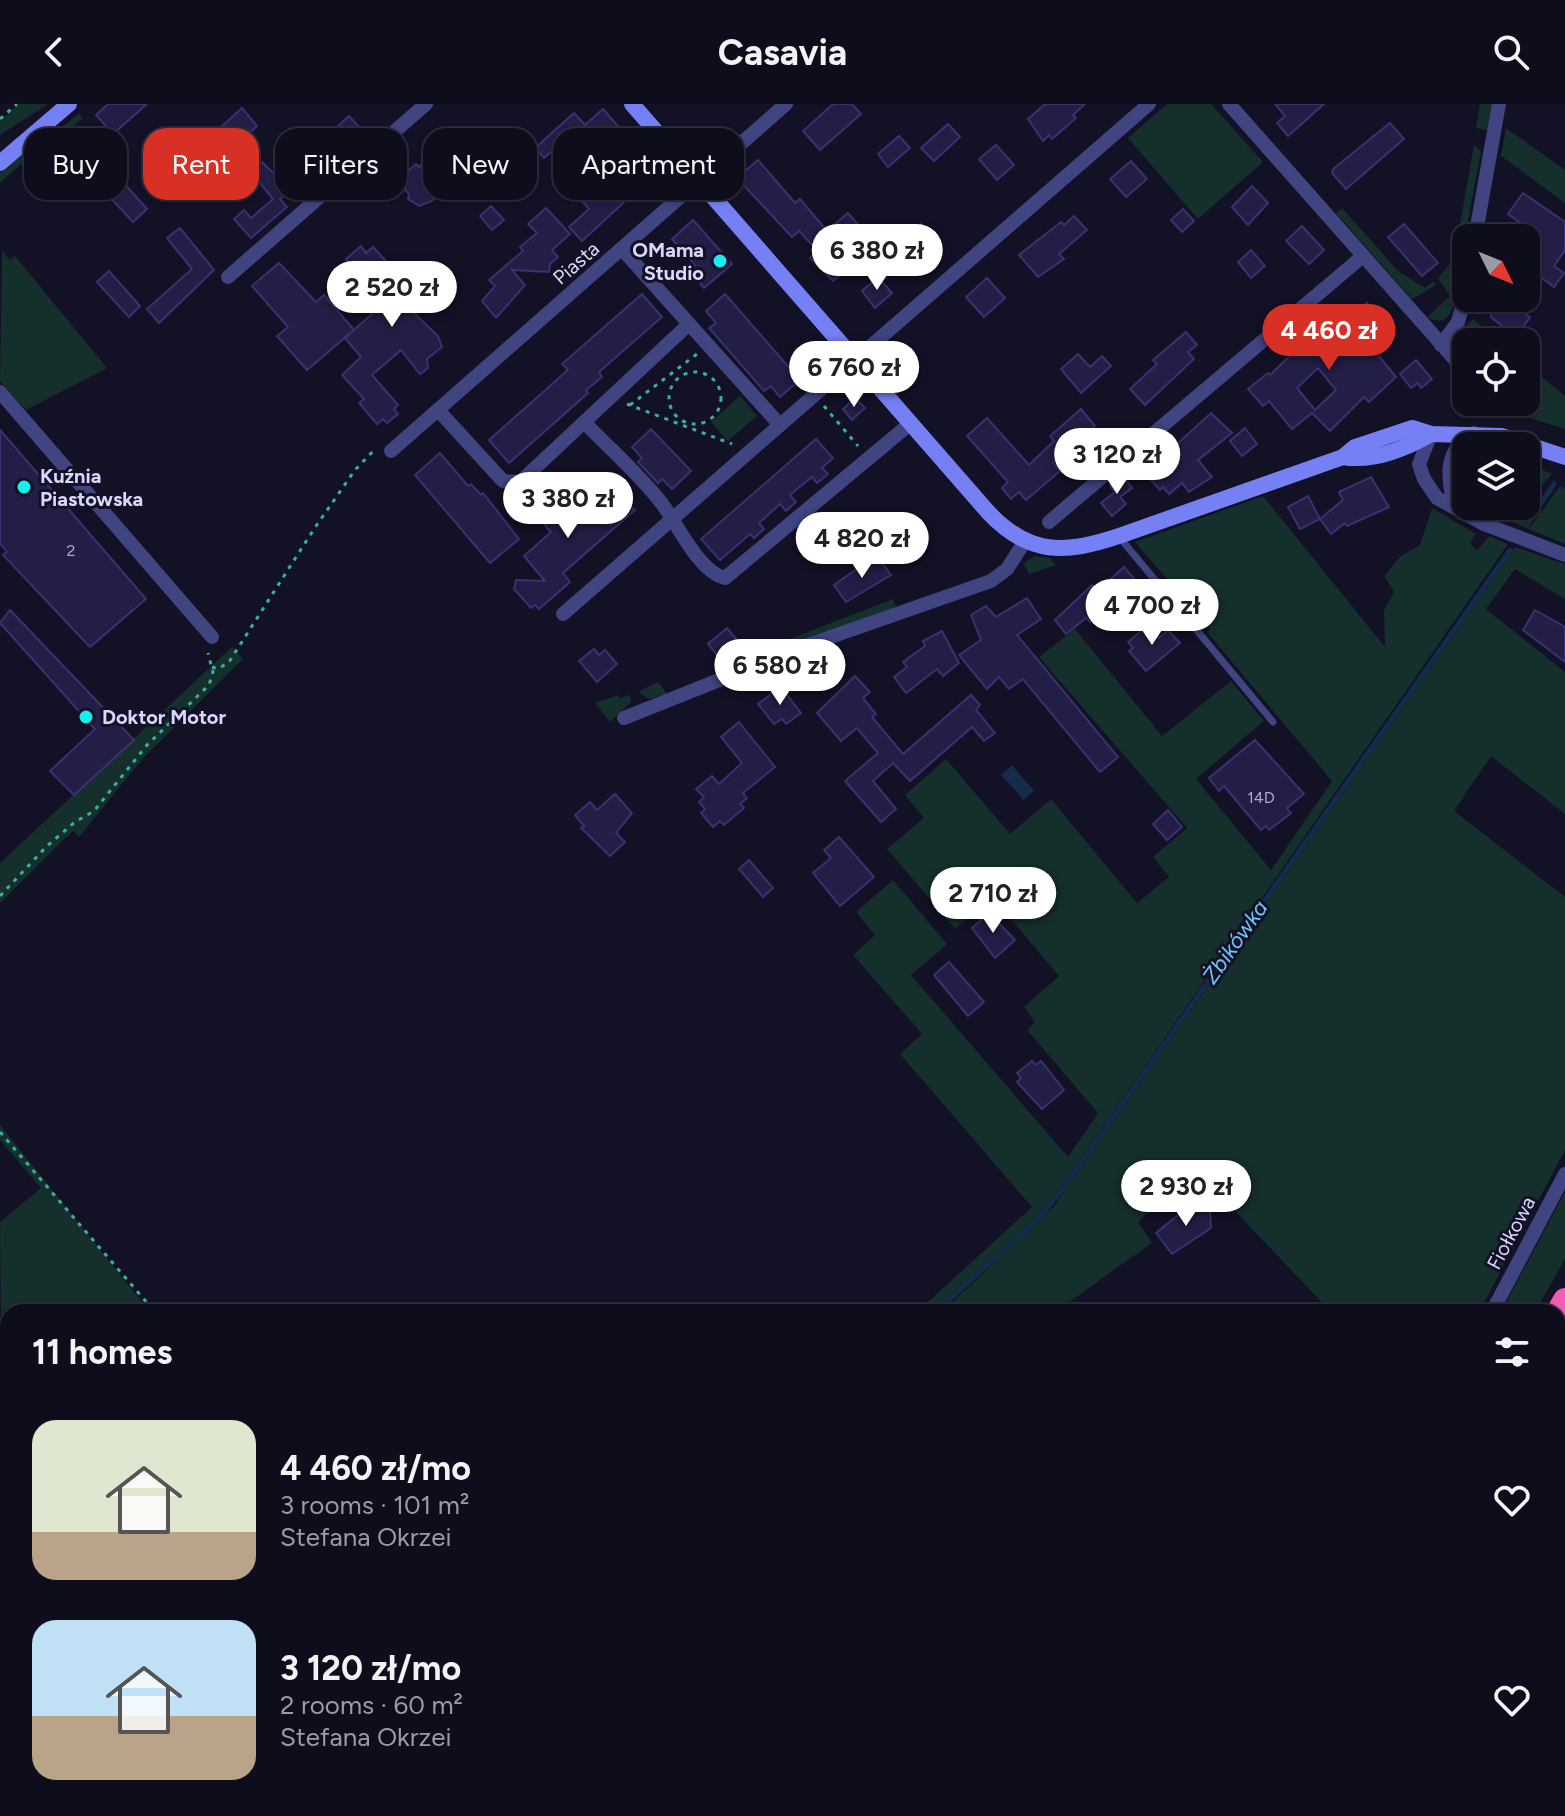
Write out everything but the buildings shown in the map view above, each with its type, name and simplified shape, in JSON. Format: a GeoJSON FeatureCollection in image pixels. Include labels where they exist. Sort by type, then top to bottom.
{"type":"FeatureCollection","features":[{"type":"Feature","properties":{"kind":"street"},"geometry":{"type":"LineString","coordinates":[[0,163],[69,104]]}},
{"type":"Feature","properties":{"kind":"street"},"geometry":{"type":"LineString","coordinates":[[228,277],[426,104]]}},
{"type":"Feature","properties":{"kind":"street"},"geometry":{"type":"LineString","coordinates":[[632,104],[654,128]]}},
{"type":"Feature","properties":{"kind":"street","name":"Piasta"},"geometry":{"type":"LineString","coordinates":[[744,142],[786,104]]}},
{"type":"Feature","properties":{"kind":"street"},"geometry":{"type":"LineString","coordinates":[[563,614],[1149,104]]}},
{"type":"Feature","properties":{"kind":"street"},"geometry":{"type":"LineString","coordinates":[[1229,104],[1452,357]]}},
{"type":"Feature","properties":{"kind":"street"},"geometry":{"type":"LineString","coordinates":[[1478,224],[1499,104]]}},
{"type":"Feature","properties":{"kind":"street","name":"Piasta"},"geometry":{"type":"LineString","coordinates":[[391,451],[679,200]]}},
{"type":"Feature","properties":{"kind":"street"},"geometry":{"type":"LineString","coordinates":[[717,200],[853,360],[1001,526],[1025,541],[1053,550],[1087,547],[1343,457],[1355,447],[1412,428],[1431,434],[1452,434]]}},
{"type":"Feature","properties":{"kind":"street"},"geometry":{"type":"LineString","coordinates":[[622,249],[779,424]]}},
{"type":"Feature","properties":{"kind":"street"},"geometry":{"type":"LineString","coordinates":[[1049,522],[1363,256]]}},
{"type":"Feature","properties":{"kind":"street"},"geometry":{"type":"LineString","coordinates":[[1441,345],[1458,322],[1461,312]]}},
{"type":"Feature","properties":{"kind":"street"},"geometry":{"type":"LineString","coordinates":[[438,410],[503,481],[512,484],[526,478],[586,424],[689,324]]}},
{"type":"Feature","properties":{"kind":"street"},"geometry":{"type":"LineString","coordinates":[[0,392],[208,640]]}},
{"type":"Feature","properties":{"kind":"street"},"geometry":{"type":"LineString","coordinates":[[586,424],[663,505],[674,528],[711,569],[725,578],[911,423]]}},
{"type":"Feature","properties":{"kind":"street"},"geometry":{"type":"LineString","coordinates":[[1431,434],[1422,451],[1422,474],[1434,495],[1452,503]]}},
{"type":"Feature","properties":{"kind":"street"},"geometry":{"type":"LineString","coordinates":[[1540,449],[1565,457]]}},
{"type":"Feature","properties":{"kind":"street"},"geometry":{"type":"LineString","coordinates":[[1452,455],[1448,483],[1452,497]]}},
{"type":"Feature","properties":{"kind":"street"},"geometry":{"type":"LineString","coordinates":[[1478,520],[1565,555]]}},
{"type":"Feature","properties":{"kind":"street"},"geometry":{"type":"LineString","coordinates":[[624,718],[802,647],[985,584],[1007,569],[1025,541]]}},
{"type":"Feature","properties":{"kind":"street","name":"Fiołkowa"},"geometry":{"type":"LineString","coordinates":[[1496,1304],[1565,1174]]}},
{"type":"Feature","properties":{"kind":"lane"},"geometry":{"type":"LineString","coordinates":[[1119,536],[1273,722]]}},
{"type":"Feature","properties":{"kind":"path"},"geometry":{"type":"LineString","coordinates":[[0,119],[17,104]]}},
{"type":"Feature","properties":{"kind":"path"},"geometry":{"type":"LineString","coordinates":[[709,345],[630,405],[732,445],[743,455]]}},
{"type":"Feature","properties":{"kind":"path"},"geometry":{"type":"LineString","coordinates":[[674,371],[680,378]]}},
{"type":"Feature","properties":{"kind":"path"},"geometry":{"type":"LineString","coordinates":[[695,372],[712,379],[720,392],[720,412],[705,422],[682,423],[670,404],[672,387],[680,378],[695,372]]}},
{"type":"Feature","properties":{"kind":"path"},"geometry":{"type":"LineString","coordinates":[[814,394],[869,459]]}},
{"type":"Feature","properties":{"kind":"path"},"geometry":{"type":"LineString","coordinates":[[0,896],[75,822],[94,811],[147,745],[213,678],[369,452],[376,448],[391,451]]}},
{"type":"Feature","properties":{"kind":"path"},"geometry":{"type":"LineString","coordinates":[[208,640],[213,678]]}},
{"type":"Feature","properties":{"kind":"path"},"geometry":{"type":"LineString","coordinates":[[212,667],[222,667]]}},
{"type":"Feature","properties":{"kind":"path"},"geometry":{"type":"LineString","coordinates":[[0,1132],[148,1304]]}},
{"type":"Feature","properties":{"kind":"green space"},"geometry":{"type":"Polygon","coordinates":[[[19,104],[48,104],[0,135],[0,121],[19,104]]]}},
{"type":"Feature","properties":{"kind":"green space"},"geometry":{"type":"Polygon","coordinates":[[[1167,104],[1211,104],[1263,162],[1198,219],[1128,138],[1167,104]]]}},
{"type":"Feature","properties":{"kind":"green space"},"geometry":{"type":"Polygon","coordinates":[[[1480,104],[1492,104],[1487,130],[1476,128],[1480,104]]]}},
{"type":"Feature","properties":{"kind":"green space"},"geometry":{"type":"Polygon","coordinates":[[[79,113],[83,118],[71,128],[61,128],[79,113]]]}},
{"type":"Feature","properties":{"kind":"green space"},"geometry":{"type":"Polygon","coordinates":[[[1506,128],[1565,170],[1565,203],[1501,156],[1506,128]]]}},
{"type":"Feature","properties":{"kind":"green space"},"geometry":{"type":"Polygon","coordinates":[[[1474,145],[1481,151],[1468,224],[1460,224],[1474,145]]]}},
{"type":"Feature","properties":{"kind":"green space"},"geometry":{"type":"Polygon","coordinates":[[[24,152],[24,161],[0,183],[0,173],[24,152]]]}},
{"type":"Feature","properties":{"kind":"green space"},"geometry":{"type":"Polygon","coordinates":[[[1342,208],[1398,271],[1425,288],[1434,281],[1436,285],[1412,299],[1336,213],[1342,208]]]}},
{"type":"Feature","properties":{"kind":"green space"},"geometry":{"type":"Polygon","coordinates":[[[2,251],[10,260],[15,256],[107,368],[26,410],[0,381],[2,251]]]}},
{"type":"Feature","properties":{"kind":"green space"},"geometry":{"type":"Polygon","coordinates":[[[1452,260],[1452,310],[1444,319],[1437,321],[1427,317],[1450,296],[1438,278],[1452,260]]]}},
{"type":"Feature","properties":{"kind":"green space"},"geometry":{"type":"Polygon","coordinates":[[[1473,319],[1483,328],[1465,328],[1473,319]]]}},
{"type":"Feature","properties":{"kind":"green space"},"geometry":{"type":"Polygon","coordinates":[[[1540,375],[1565,396],[1565,429],[1522,416],[1540,416],[1540,375]]]}},
{"type":"Feature","properties":{"kind":"green space"},"geometry":{"type":"Polygon","coordinates":[[[740,396],[757,416],[728,441],[711,422],[740,396]]]}},
{"type":"Feature","properties":{"kind":"green space"},"geometry":{"type":"Polygon","coordinates":[[[1540,469],[1552,474],[1540,488],[1540,469]]]}},
{"type":"Feature","properties":{"kind":"green space"},"geometry":{"type":"Polygon","coordinates":[[[1560,486],[1565,489],[1565,544],[1508,520],[1521,520],[1531,526],[1535,520],[1540,520],[1540,514],[1560,486]]]}},
{"type":"Feature","properties":{"kind":"green space"},"geometry":{"type":"Polygon","coordinates":[[[1263,496],[1385,647],[1384,610],[1394,592],[1384,576],[1401,556],[1420,545],[1432,508],[1476,534],[1470,543],[1477,551],[1489,536],[1508,544],[1059,1190],[1038,1216],[942,1304],[926,1304],[1032,1207],[900,1054],[922,1034],[853,955],[875,935],[856,912],[893,880],[947,944],[911,975],[1068,1157],[1098,1113],[1027,1030],[1035,1022],[1024,1007],[1059,976],[992,897],[955,929],[887,849],[924,818],[905,795],[946,759],[1010,834],[1051,799],[1137,903],[1169,877],[1153,857],[1187,828],[1039,657],[1075,629],[1162,736],[1231,681],[1264,721],[1196,779],[1271,870],[1332,781],[1207,632],[1210,629],[1135,542],[1263,496]]]}},
{"type":"Feature","properties":{"kind":"green space"},"geometry":{"type":"Polygon","coordinates":[[[1515,547],[1565,564],[1565,599],[1515,569],[1486,609],[1565,672],[1565,814],[1491,756],[1454,811],[1565,897],[1565,1150],[1483,1304],[1323,1304],[1195,1169],[1138,1222],[1152,1243],[1066,1304],[950,1304],[1054,1206],[1515,547]]]}},
{"type":"Feature","properties":{"kind":"green space"},"geometry":{"type":"Polygon","coordinates":[[[1035,556],[1050,558],[1056,565],[1029,574],[1024,563],[1035,556]]]}},
{"type":"Feature","properties":{"kind":"green space"},"geometry":{"type":"Polygon","coordinates":[[[893,599],[896,608],[768,651],[766,648],[893,599]]]}},
{"type":"Feature","properties":{"kind":"green space"},"geometry":{"type":"Polygon","coordinates":[[[232,647],[243,659],[143,758],[79,837],[74,831],[64,839],[0,903],[0,863],[232,647]]]}},
{"type":"Feature","properties":{"kind":"green space"},"geometry":{"type":"Polygon","coordinates":[[[658,682],[667,694],[649,699],[638,692],[658,682]]]}},
{"type":"Feature","properties":{"kind":"green space"},"geometry":{"type":"Polygon","coordinates":[[[618,695],[620,698],[630,695],[631,702],[610,722],[595,703],[618,695]]]}},
{"type":"Feature","properties":{"kind":"green space"},"geometry":{"type":"Polygon","coordinates":[[[0,1125],[144,1304],[1,1304],[0,1222],[41,1188],[0,1140],[0,1125]]]}},
{"type":"Feature","properties":{"kind":"green space"},"geometry":{"type":"Polygon","coordinates":[[[1565,1192],[1565,1259],[1540,1304],[1505,1304],[1565,1192]]]}},
{"type":"Feature","properties":{"kind":"water"},"geometry":{"type":"Polygon","coordinates":[[[1012,765],[1034,791],[1024,800],[1001,775],[1012,765]]]}},
{"type":"Feature","properties":{"kind":"waterway","name":"Żbikówka"},"geometry":{"type":"LineString","coordinates":[[1528,523],[1554,484]]}},
{"type":"Feature","properties":{"kind":"waterway","name":"Żbikówka"},"geometry":{"type":"LineString","coordinates":[[945,1304],[1038,1219],[1062,1190],[1510,550]]}},
{"type":"Feature","properties":{"kind":"place","name":"OMama Studio"},"geometry":{"type":"Point","coordinates":[720,261]}},
{"type":"Feature","properties":{"kind":"place","name":"Kuźnia Piastowska"},"geometry":{"type":"Point","coordinates":[24,487]}},
{"type":"Feature","properties":{"kind":"place","name":"Doktor Motor"},"geometry":{"type":"Point","coordinates":[86,717]}}]}
